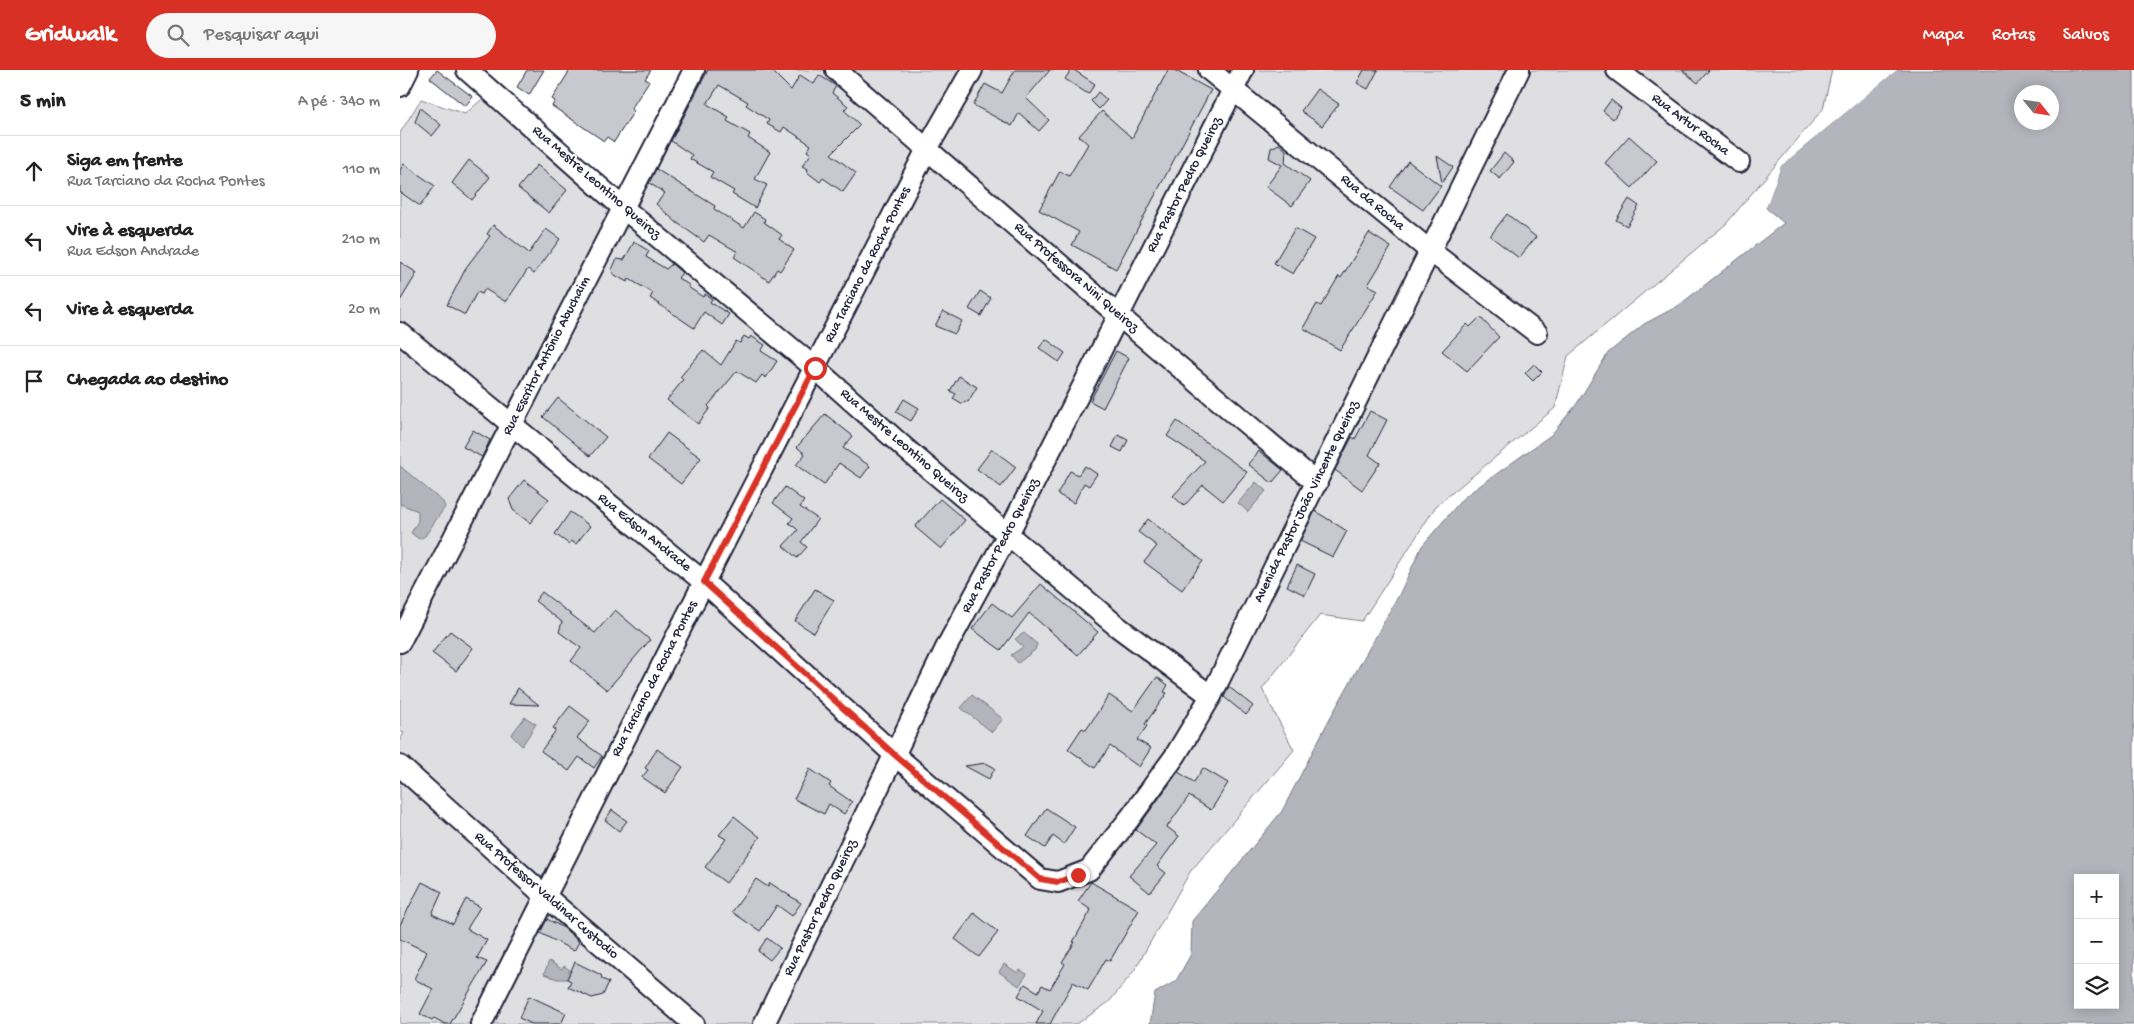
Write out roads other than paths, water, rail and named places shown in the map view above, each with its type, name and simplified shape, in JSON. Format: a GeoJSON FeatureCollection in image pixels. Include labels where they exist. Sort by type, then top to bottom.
{"type":"FeatureCollection","features":[{"type":"Feature","properties":{"kind":"street"},"geometry":{"type":"LineString","coordinates":[[400,86],[408,70]]}},
{"type":"Feature","properties":{"kind":"street","name":"Rua Mestre Leontino Queiroz"},"geometry":{"type":"LineString","coordinates":[[467,70],[622,207],[815,368],[907,450],[1118,627],[1210,696]]}},
{"type":"Feature","properties":{"kind":"street","name":"Rua Escritor Antônio Abuchaim"},"geometry":{"type":"LineString","coordinates":[[400,642],[694,70]]}},
{"type":"Feature","properties":{"kind":"street","name":"Rua Professora Nini Queiroz"},"geometry":{"type":"LineString","coordinates":[[836,70],[1119,316],[1317,483]]}},
{"type":"Feature","properties":{"kind":"street","name":"Rua Tarciano da Rocha Pontes"},"geometry":{"type":"LineString","coordinates":[[481,1024],[704,582],[927,149],[972,70]]}},
{"type":"Feature","properties":{"kind":"street","name":"Rua da Rocha"},"geometry":{"type":"LineString","coordinates":[[1209,70],[1429,250],[1537,333]]}},
{"type":"Feature","properties":{"kind":"street","name":"Rua Pastor Pedro Queiroz"},"geometry":{"type":"LineString","coordinates":[[764,1024],[896,756],[947,646],[1008,534],[1243,70]]}},
{"type":"Feature","properties":{"kind":"street","name":"Avenida Pastor João Vincente Queiroz"},"geometry":{"type":"LineString","coordinates":[[1040,879],[1058,882],[1089,870],[1175,756],[1210,696],[1317,483],[1429,250],[1519,70]]}},
{"type":"Feature","properties":{"kind":"street","name":"Rua Artur Rocha"},"geometry":{"type":"LineString","coordinates":[[1617,70],[1739,162]]}},
{"type":"Feature","properties":{"kind":"street","name":"Rua Edson Andrade"},"geometry":{"type":"LineString","coordinates":[[400,333],[511,426],[704,582],[896,756],[1040,879]]}},
{"type":"Feature","properties":{"kind":"street","name":"Rua Professor Valdinar Custodio"},"geometry":{"type":"LineString","coordinates":[[400,766],[545,896],[694,1024]]}}]}
